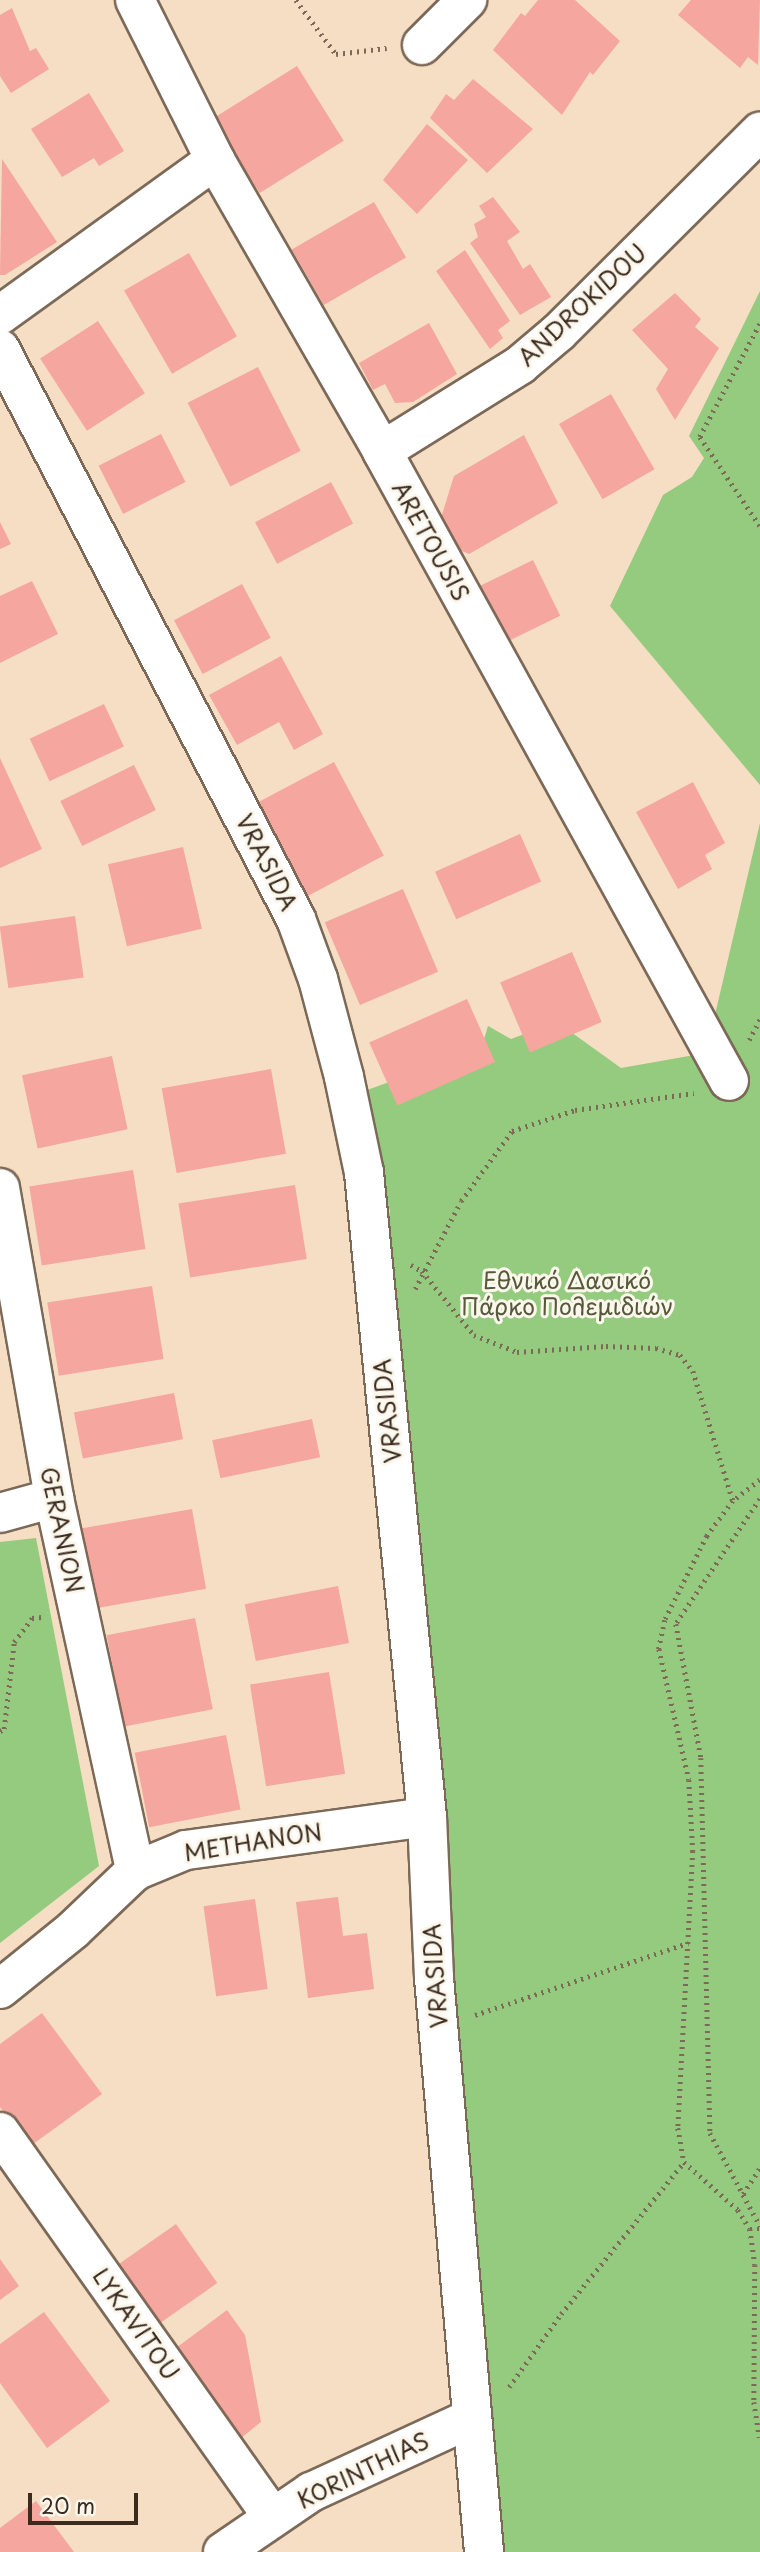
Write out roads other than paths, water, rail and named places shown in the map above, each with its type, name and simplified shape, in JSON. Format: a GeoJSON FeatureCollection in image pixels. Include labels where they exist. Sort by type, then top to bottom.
{"type":"FeatureCollection","features":[{"type":"Feature","properties":{"kind":"street","name":"ARETOUSIS"},"geometry":{"type":"LineString","coordinates":[[135,0],[215,160],[382,451],[729,1081]]}},
{"type":"Feature","properties":{"kind":"street"},"geometry":{"type":"LineString","coordinates":[[422,45],[467,0]]}},
{"type":"Feature","properties":{"kind":"street","name":"ANDROKIDOU"},"geometry":{"type":"LineString","coordinates":[[382,451],[520,365],[559,332],[760,132]]}},
{"type":"Feature","properties":{"kind":"street"},"geometry":{"type":"LineString","coordinates":[[0,315],[215,160]]}},
{"type":"Feature","properties":{"kind":"street","name":"VRASIDA"},"geometry":{"type":"LineString","coordinates":[[0,349],[296,919],[318,979],[364,1173],[427,1817],[434,1978],[484,2552]]}},
{"type":"Feature","properties":{"kind":"street","name":"GERANION"},"geometry":{"type":"LineString","coordinates":[[0,1188],[54,1498],[135,1871]]}},
{"type":"Feature","properties":{"kind":"street"},"geometry":{"type":"LineString","coordinates":[[0,1513],[54,1498]]}},
{"type":"Feature","properties":{"kind":"street","name":"METHANON"},"geometry":{"type":"LineString","coordinates":[[0,1989],[73,1930],[135,1871],[186,1850],[427,1817]]}},
{"type":"Feature","properties":{"kind":"street","name":"LYKAVITOU"},"geometry":{"type":"LineString","coordinates":[[0,2132],[272,2516]]}},
{"type":"Feature","properties":{"kind":"street","name":"KORINTHIAS"},"geometry":{"type":"LineString","coordinates":[[223,2552],[310,2492],[472,2418]]}},
{"type":"Feature","properties":{"kind":"park label","name":"Εθνικό Δασικό Πάρκο Πολεμιδιών"},"geometry":{"type":"Point","coordinates":[567,1293]}}]}
